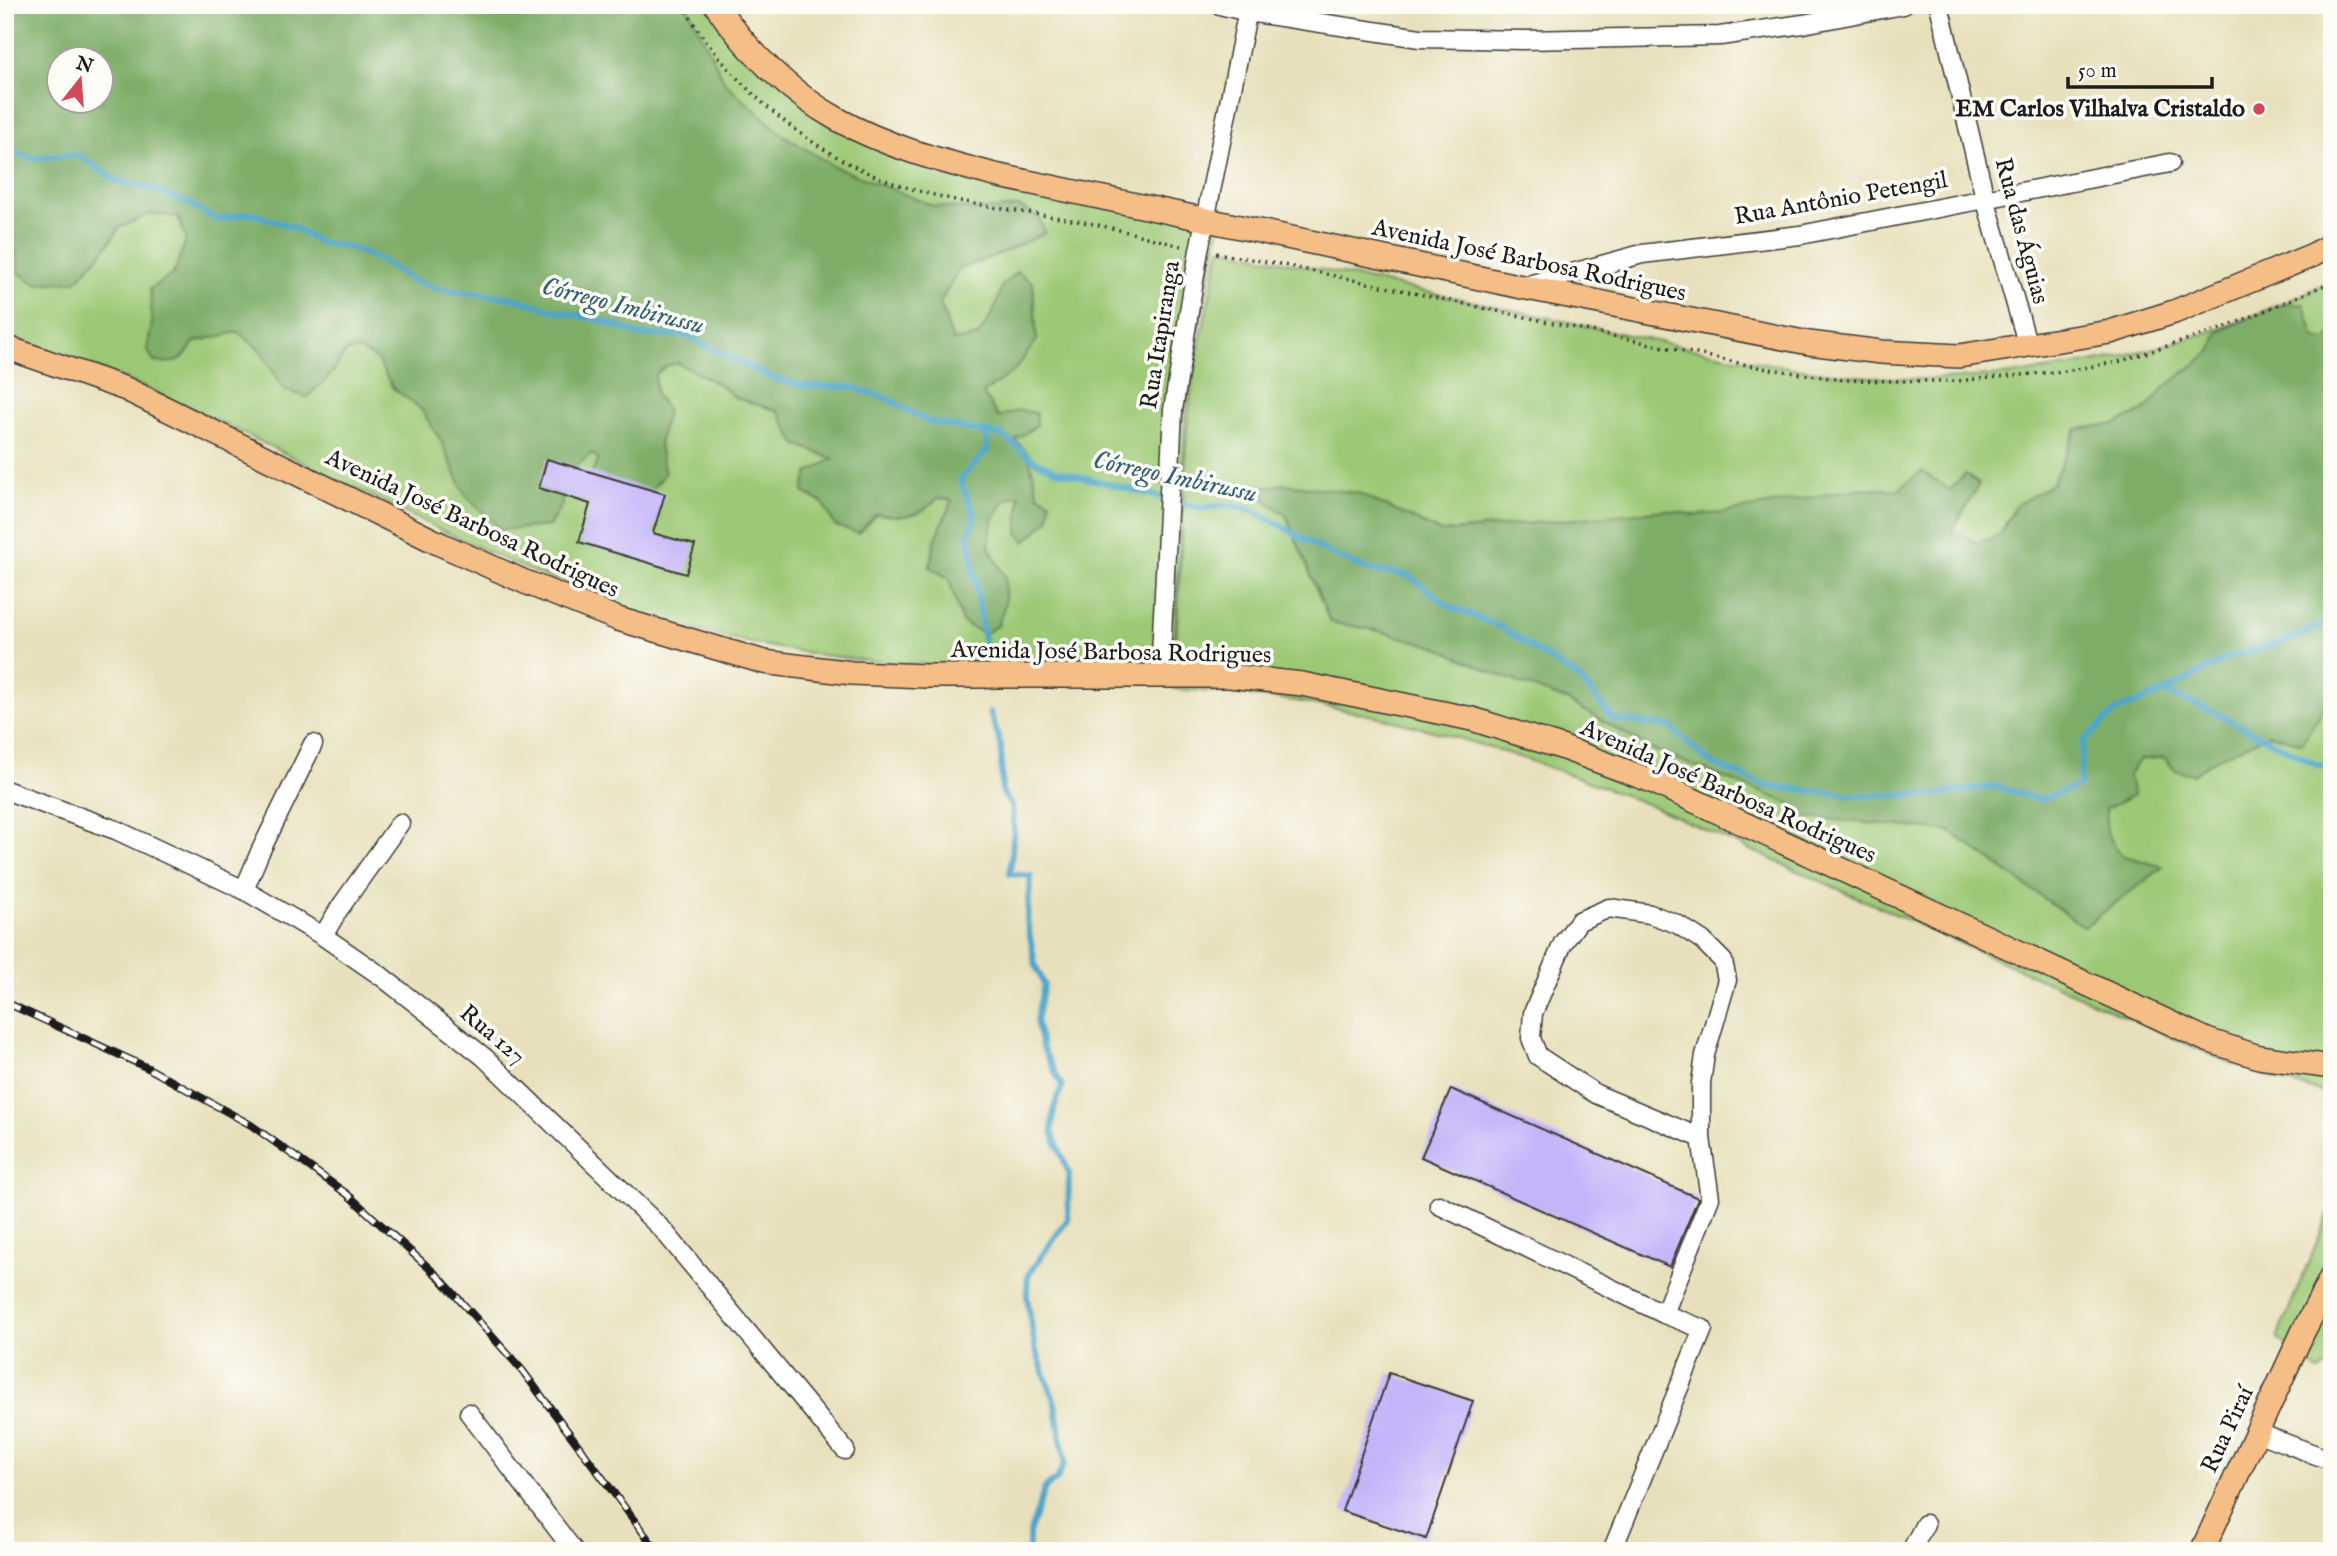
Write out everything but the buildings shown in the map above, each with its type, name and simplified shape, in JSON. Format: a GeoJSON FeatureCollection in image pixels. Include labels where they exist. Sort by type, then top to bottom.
{"type":"FeatureCollection","features":[{"type":"Feature","properties":{"kind":"main road","name":"Avenida José Barbosa Rodrigues"},"geometry":{"type":"LineString","coordinates":[[716,5],[760,58],[794,90],[838,120],[939,160],[1522,287],[1809,344],[1881,352],[1959,356],[2110,332],[2174,312],[2313,255],[2332,244]]}},
{"type":"Feature","properties":{"kind":"main road","name":"Avenida José Barbosa Rodrigues"},"geometry":{"type":"LineString","coordinates":[[5,347],[125,389],[440,544],[618,619],[764,662],[852,673],[926,676],[1230,676],[1302,684],[1472,719],[1561,747],[1664,787],[2207,1040],[2259,1057],[2332,1067]]}},
{"type":"Feature","properties":{"kind":"main road","name":"Rua Piraí"},"geometry":{"type":"LineString","coordinates":[[2207,1549],[2256,1432],[2332,1276]]}},
{"type":"Feature","properties":{"kind":"main road","name":"Rua Piraí"},"geometry":{"type":"LineString","coordinates":[[2303,1332],[2332,1311]]}},
{"type":"Feature","properties":{"kind":"street"},"geometry":{"type":"LineString","coordinates":[[1220,5],[1420,38],[1524,40],[1720,36],[1903,5]]}},
{"type":"Feature","properties":{"kind":"street","name":"Rua das Águias"},"geometry":{"type":"LineString","coordinates":[[1939,5],[1986,198],[2028,346]]}},
{"type":"Feature","properties":{"kind":"street","name":"Rua Itapiranga"},"geometry":{"type":"LineString","coordinates":[[1160,676],[1173,410],[1195,276],[1249,8]]}},
{"type":"Feature","properties":{"kind":"street","name":"Rua Antônio Petengil"},"geometry":{"type":"LineString","coordinates":[[1522,287],[1642,254],[1800,235],[2170,163]]}},
{"type":"Feature","properties":{"kind":"street"},"geometry":{"type":"LineString","coordinates":[[244,890],[313,744]]}},
{"type":"Feature","properties":{"kind":"street","name":"Rua 127"},"geometry":{"type":"LineString","coordinates":[[5,790],[116,830],[244,890],[323,936],[381,976],[484,1057],[663,1230],[845,1450]]}},
{"type":"Feature","properties":{"kind":"street"},"geometry":{"type":"LineString","coordinates":[[323,936],[400,823]]}},
{"type":"Feature","properties":{"kind":"street"},"geometry":{"type":"LineString","coordinates":[[1664,1314],[1710,1198],[1702,1138],[1702,1083],[1705,1055],[1727,980],[1723,961],[1702,940],[1677,925],[1650,914],[1609,908],[1578,921],[1563,943],[1533,1013],[1531,1038],[1538,1056],[1596,1094],[1702,1138]]}},
{"type":"Feature","properties":{"kind":"street"},"geometry":{"type":"LineString","coordinates":[[1439,1205],[1664,1314],[1703,1329],[1612,1551]]}},
{"type":"Feature","properties":{"kind":"street"},"geometry":{"type":"LineString","coordinates":[[470,1413],[574,1551]]}},
{"type":"Feature","properties":{"kind":"street"},"geometry":{"type":"LineString","coordinates":[[2256,1432],[2332,1461]]}},
{"type":"Feature","properties":{"kind":"street"},"geometry":{"type":"LineString","coordinates":[[1911,1551],[1925,1524]]}},
{"type":"Feature","properties":{"kind":"green space"},"geometry":{"type":"Polygon","coordinates":[[[5,5],[720,5],[762,59],[879,141],[1220,226],[1193,354],[1186,411],[1173,667],[997,667],[859,660],[737,640],[659,619],[529,570],[164,396],[38,346],[5,336],[5,5]]]}},
{"type":"Feature","properties":{"kind":"green space"},"geometry":{"type":"Polygon","coordinates":[[[5,5],[687,5],[725,83],[782,134],[833,166],[934,206],[983,210],[1019,207],[1039,217],[1045,233],[959,269],[940,303],[953,341],[978,336],[994,311],[1002,286],[1017,271],[1033,283],[1037,340],[1014,371],[983,393],[998,417],[1019,410],[1036,413],[1037,425],[1015,440],[1028,453],[1038,494],[1050,501],[1049,519],[1025,542],[1018,533],[1020,495],[1006,499],[993,519],[989,546],[1005,577],[1005,604],[998,625],[984,634],[962,622],[949,579],[930,567],[934,543],[952,500],[938,498],[924,510],[910,515],[876,514],[859,533],[835,526],[823,503],[803,492],[808,473],[833,459],[796,444],[778,411],[736,398],[720,385],[678,363],[666,366],[655,375],[656,395],[667,410],[659,445],[665,474],[651,491],[588,479],[599,459],[591,454],[564,476],[562,504],[549,526],[501,530],[465,495],[442,443],[421,409],[393,388],[377,360],[360,350],[346,352],[330,376],[307,397],[284,390],[261,351],[238,332],[194,342],[178,361],[154,362],[147,349],[152,324],[150,289],[174,273],[186,240],[178,217],[150,214],[119,228],[106,248],[76,281],[36,284],[18,272],[16,251],[5,252],[5,5]]]}},
{"type":"Feature","properties":{"kind":"green space"},"geometry":{"type":"Polygon","coordinates":[[[1220,248],[1736,358],[1838,374],[1899,378],[1962,378],[2026,372],[2155,348],[2217,329],[2332,280],[2332,1098],[2317,1090],[2287,1083],[2230,1063],[1654,807],[1568,774],[1436,732],[1347,710],[1269,697],[1174,689],[1187,433],[1193,375],[1220,248]]]}},
{"type":"Feature","properties":{"kind":"green space"},"geometry":{"type":"Polygon","coordinates":[[[2304,304],[2315,338],[2325,340],[2332,335],[2332,695],[2302,743],[2269,734],[2212,761],[2193,774],[2175,770],[2164,757],[2140,760],[2128,775],[2134,795],[2106,809],[2106,832],[2121,855],[2163,867],[2084,927],[1949,831],[1806,817],[1786,802],[1651,749],[1566,700],[1491,672],[1437,647],[1375,630],[1330,622],[1286,515],[1250,489],[1285,484],[1358,493],[1441,532],[1667,510],[1694,515],[1722,513],[1863,488],[1898,490],[1922,471],[1950,490],[1965,474],[1979,484],[1952,531],[1977,543],[2000,535],[2015,506],[2052,484],[2077,429],[2116,424],[2145,410],[2166,386],[2211,352],[2218,332],[2277,305],[2304,304]]]}},
{"type":"Feature","properties":{"kind":"green space"},"geometry":{"type":"Polygon","coordinates":[[[2332,1206],[2332,1361],[2320,1372],[2277,1338],[2332,1206]]]}},
{"type":"Feature","properties":{"kind":"waterway","name":"Córrego Imbirussu"},"geometry":{"type":"LineString","coordinates":[[5,151],[34,158],[78,155],[117,181],[148,188],[190,204],[216,220],[251,213],[295,228],[318,242],[349,247],[376,258],[410,279],[438,289],[513,298],[600,320],[640,335],[687,336],[772,378],[805,386],[852,387],[888,399],[929,422],[1002,435],[1035,461],[1055,470],[1202,508],[1228,505],[1254,511],[1331,554],[1366,569],[1408,575],[1449,606],[1501,627],[1580,679],[1614,720],[1669,726],[1709,762],[1767,786],[1859,796],[1939,794],[1994,786],[2041,800],[2080,785],[2083,742],[2116,711],[2164,692],[2229,657],[2292,639],[2332,620]]}},
{"type":"Feature","properties":{"kind":"waterway"},"geometry":{"type":"LineString","coordinates":[[982,432],[987,441],[987,450],[960,480],[975,516],[969,535],[985,648]]}},
{"type":"Feature","properties":{"kind":"waterway"},"geometry":{"type":"LineString","coordinates":[[2164,692],[2214,712],[2317,765],[2332,768]]}},
{"type":"Feature","properties":{"kind":"waterway"},"geometry":{"type":"LineString","coordinates":[[990,712],[1001,746],[1002,792],[1012,806],[1014,829],[1010,874],[1031,876],[1027,920],[1035,964],[1044,985],[1036,1020],[1042,1047],[1062,1086],[1054,1108],[1052,1132],[1069,1173],[1068,1219],[1028,1275],[1027,1296],[1035,1348],[1055,1403],[1065,1462],[1057,1479],[1045,1488],[1029,1534],[1029,1551]]}},
{"type":"Feature","properties":{"kind":"railway"},"geometry":{"type":"LineString","coordinates":[[5,1002],[148,1068],[251,1125],[347,1194],[440,1278],[522,1370],[657,1551]]}},
{"type":"Feature","properties":{"kind":"place","name":"EM Carlos Vilhalva Cristaldo"},"geometry":{"type":"Point","coordinates":[2259,109]}}]}
